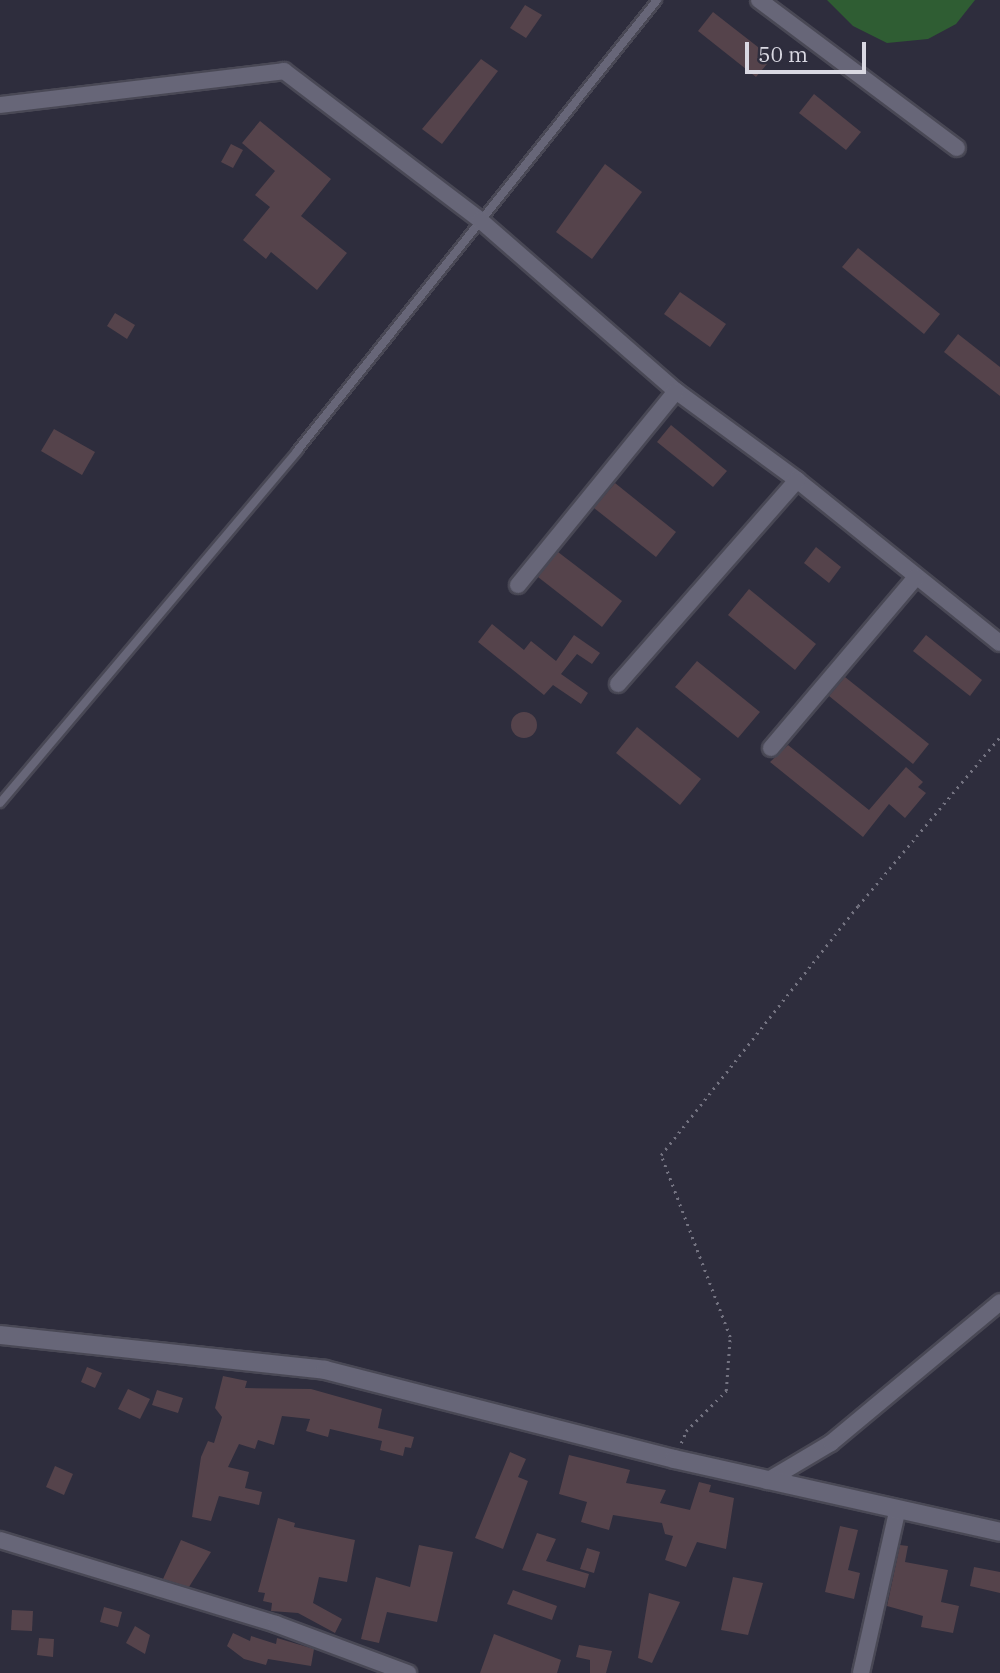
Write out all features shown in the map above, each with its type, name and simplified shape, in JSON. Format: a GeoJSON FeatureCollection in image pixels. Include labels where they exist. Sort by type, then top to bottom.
{"type":"FeatureCollection","features":[{"type":"Feature","properties":{"kind":"main road"},"geometry":{"type":"LineString","coordinates":[[0,1337],[325,1370],[674,1459],[1000,1532]]}},
{"type":"Feature","properties":{"kind":"street"},"geometry":{"type":"LineString","coordinates":[[760,0],[957,148]]}},
{"type":"Feature","properties":{"kind":"street"},"geometry":{"type":"LineString","coordinates":[[0,105],[284,71],[480,220],[676,391],[797,480],[1000,643]]}},
{"type":"Feature","properties":{"kind":"street"},"geometry":{"type":"LineString","coordinates":[[519,586],[676,391]]}},
{"type":"Feature","properties":{"kind":"street"},"geometry":{"type":"LineString","coordinates":[[618,684],[797,480]]}},
{"type":"Feature","properties":{"kind":"street"},"geometry":{"type":"LineString","coordinates":[[771,748],[916,577]]}},
{"type":"Feature","properties":{"kind":"street"},"geometry":{"type":"LineString","coordinates":[[767,1481],[831,1443],[1000,1302]]}},
{"type":"Feature","properties":{"kind":"street"},"geometry":{"type":"LineString","coordinates":[[861,1673],[897,1511]]}},
{"type":"Feature","properties":{"kind":"street"},"geometry":{"type":"LineString","coordinates":[[0,1540],[276,1624],[408,1673]]}},
{"type":"Feature","properties":{"kind":"lane"},"geometry":{"type":"LineString","coordinates":[[0,803],[297,452],[657,0]]}},
{"type":"Feature","properties":{"kind":"path"},"geometry":{"type":"LineString","coordinates":[[674,1459],[686,1431],[726,1391],[730,1337],[661,1155],[1000,737]]}},
{"type":"Feature","properties":{"kind":"green space"},"geometry":{"type":"Polygon","coordinates":[[[827,0],[975,0],[956,24],[928,39],[887,43],[853,26],[827,0]]]}},
{"type":"Feature","properties":{"kind":"building"},"geometry":{"type":"Polygon","coordinates":[[[525,5],[542,15],[526,38],[510,28],[525,5]]]}},
{"type":"Feature","properties":{"kind":"building"},"geometry":{"type":"Polygon","coordinates":[[[713,12],[772,58],[756,77],[698,31],[713,12]]]}},
{"type":"Feature","properties":{"kind":"building"},"geometry":{"type":"Polygon","coordinates":[[[481,59],[498,71],[442,144],[422,129],[481,59]]]}},
{"type":"Feature","properties":{"kind":"building"},"geometry":{"type":"Polygon","coordinates":[[[814,94],[861,132],[846,150],[799,113],[814,94]]]}},
{"type":"Feature","properties":{"kind":"building"},"geometry":{"type":"Polygon","coordinates":[[[260,121],[331,179],[301,216],[347,253],[317,290],[271,252],[266,259],[243,240],[270,207],[255,195],[275,171],[242,143],[260,121]]]}},
{"type":"Feature","properties":{"kind":"building"},"geometry":{"type":"Polygon","coordinates":[[[231,144],[243,150],[233,168],[221,162],[231,144]]]}},
{"type":"Feature","properties":{"kind":"building"},"geometry":{"type":"Polygon","coordinates":[[[605,164],[642,192],[592,259],[556,232],[605,164]]]}},
{"type":"Feature","properties":{"kind":"building"},"geometry":{"type":"Polygon","coordinates":[[[858,248],[940,314],[924,334],[842,267],[858,248]]]}},
{"type":"Feature","properties":{"kind":"building"},"geometry":{"type":"Polygon","coordinates":[[[680,292],[726,324],[710,347],[664,314],[680,292]]]}},
{"type":"Feature","properties":{"kind":"building"},"geometry":{"type":"Polygon","coordinates":[[[115,313],[135,325],[127,339],[107,326],[115,313]]]}},
{"type":"Feature","properties":{"kind":"building"},"geometry":{"type":"Polygon","coordinates":[[[958,334],[1000,367],[1000,396],[944,352],[958,334]]]}},
{"type":"Feature","properties":{"kind":"building"},"geometry":{"type":"Polygon","coordinates":[[[671,425],[727,471],[713,487],[657,442],[671,425]]]}},
{"type":"Feature","properties":{"kind":"building"},"geometry":{"type":"Polygon","coordinates":[[[54,429],[95,452],[82,475],[41,451],[54,429]]]}},
{"type":"Feature","properties":{"kind":"building"},"geometry":{"type":"Polygon","coordinates":[[[615,483],[676,532],[656,557],[594,508],[615,483]]]}},
{"type":"Feature","properties":{"kind":"building"},"geometry":{"type":"Polygon","coordinates":[[[816,547],[841,567],[829,583],[804,563],[816,547]]]}},
{"type":"Feature","properties":{"kind":"building"},"geometry":{"type":"Polygon","coordinates":[[[558,552],[622,601],[602,627],[538,577],[558,552]]]}},
{"type":"Feature","properties":{"kind":"building"},"geometry":{"type":"Polygon","coordinates":[[[749,589],[816,644],[795,670],[728,615],[749,589]]]}},
{"type":"Feature","properties":{"kind":"building"},"geometry":{"type":"Polygon","coordinates":[[[492,624],[524,650],[531,641],[556,661],[574,635],[600,653],[592,664],[577,654],[561,674],[588,693],[581,704],[553,685],[544,695],[478,642],[492,624]]]}},
{"type":"Feature","properties":{"kind":"building"},"geometry":{"type":"Polygon","coordinates":[[[926,635],[982,680],[970,696],[913,651],[926,635]]]}},
{"type":"Feature","properties":{"kind":"building"},"geometry":{"type":"Polygon","coordinates":[[[697,661],[760,712],[738,738],[675,687],[697,661]]]}},
{"type":"Feature","properties":{"kind":"building"},"geometry":{"type":"Polygon","coordinates":[[[845,677],[929,744],[913,764],[829,696],[845,677]]]}},
{"type":"Feature","properties":{"kind":"building"},"geometry":{"type":"Polygon","coordinates":[[[524,712],[533,716],[537,725],[533,734],[524,738],[515,734],[511,725],[515,716],[524,712]]]}},
{"type":"Feature","properties":{"kind":"building"},"geometry":{"type":"Polygon","coordinates":[[[637,727],[701,779],[680,805],[616,753],[637,727]]]}},
{"type":"Feature","properties":{"kind":"building"},"geometry":{"type":"Polygon","coordinates":[[[788,745],[869,810],[906,767],[923,782],[918,787],[926,793],[905,818],[889,804],[863,837],[770,762],[788,745]]]}},
{"type":"Feature","properties":{"kind":"building"},"geometry":{"type":"Polygon","coordinates":[[[87,1367],[102,1373],[95,1388],[81,1382],[87,1367]]]}},
{"type":"Feature","properties":{"kind":"building"},"geometry":{"type":"Polygon","coordinates":[[[223,1376],[247,1381],[245,1388],[311,1389],[382,1409],[378,1428],[414,1437],[411,1448],[405,1447],[403,1456],[380,1450],[382,1441],[330,1429],[328,1437],[306,1431],[310,1419],[282,1416],[274,1445],[258,1440],[255,1449],[239,1444],[228,1467],[249,1472],[245,1488],[262,1492],[259,1505],[219,1496],[211,1521],[192,1517],[201,1457],[208,1441],[214,1443],[222,1417],[215,1408],[223,1376]]]}},
{"type":"Feature","properties":{"kind":"building"},"geometry":{"type":"Polygon","coordinates":[[[128,1389],[150,1399],[140,1419],[118,1409],[128,1389]]]}},
{"type":"Feature","properties":{"kind":"building"},"geometry":{"type":"Polygon","coordinates":[[[157,1390],[183,1398],[178,1413],[152,1405],[157,1390]]]}},
{"type":"Feature","properties":{"kind":"building"},"geometry":{"type":"Polygon","coordinates":[[[510,1452],[526,1459],[518,1477],[528,1481],[503,1549],[475,1538],[510,1452]]]}},
{"type":"Feature","properties":{"kind":"building"},"geometry":{"type":"Polygon","coordinates":[[[569,1455],[630,1470],[626,1483],[666,1490],[660,1503],[690,1510],[699,1482],[711,1485],[709,1492],[734,1498],[726,1549],[697,1542],[686,1567],[665,1560],[673,1536],[665,1534],[662,1523],[613,1515],[609,1530],[581,1522],[587,1502],[559,1494],[569,1455]]]}},
{"type":"Feature","properties":{"kind":"building"},"geometry":{"type":"Polygon","coordinates":[[[55,1466],[73,1474],[64,1495],[46,1487],[55,1466]]]}},
{"type":"Feature","properties":{"kind":"building"},"geometry":{"type":"Polygon","coordinates":[[[278,1518],[295,1523],[294,1527],[355,1540],[347,1582],[319,1577],[313,1603],[342,1619],[335,1633],[298,1613],[271,1611],[272,1603],[263,1601],[265,1593],[258,1592],[278,1518]]]}},
{"type":"Feature","properties":{"kind":"building"},"geometry":{"type":"Polygon","coordinates":[[[840,1526],[858,1530],[848,1570],[860,1573],[854,1599],[825,1592],[840,1526]]]}},
{"type":"Feature","properties":{"kind":"building"},"geometry":{"type":"Polygon","coordinates":[[[537,1533],[556,1539],[546,1561],[589,1574],[585,1588],[522,1570],[537,1533]]]}},
{"type":"Feature","properties":{"kind":"building"},"geometry":{"type":"Polygon","coordinates":[[[181,1540],[211,1552],[189,1587],[163,1579],[181,1540]]]}},
{"type":"Feature","properties":{"kind":"building"},"geometry":{"type":"Polygon","coordinates":[[[419,1545],[453,1552],[437,1622],[387,1612],[379,1643],[361,1639],[376,1577],[410,1587],[419,1545]]]}},
{"type":"Feature","properties":{"kind":"building"},"geometry":{"type":"Polygon","coordinates":[[[900,1545],[908,1546],[905,1562],[948,1570],[941,1602],[959,1606],[953,1633],[921,1627],[923,1616],[887,1606],[900,1545]]]}},
{"type":"Feature","properties":{"kind":"building"},"geometry":{"type":"Polygon","coordinates":[[[587,1548],[600,1552],[594,1573],[580,1569],[587,1548]]]}},
{"type":"Feature","properties":{"kind":"building"},"geometry":{"type":"Polygon","coordinates":[[[974,1567],[1000,1572],[1000,1593],[970,1586],[974,1567]]]}},
{"type":"Feature","properties":{"kind":"building"},"geometry":{"type":"Polygon","coordinates":[[[733,1577],[763,1583],[748,1635],[721,1630],[733,1577]]]}},
{"type":"Feature","properties":{"kind":"building"},"geometry":{"type":"Polygon","coordinates":[[[513,1590],[557,1606],[552,1620],[507,1604],[513,1590]]]}},
{"type":"Feature","properties":{"kind":"building"},"geometry":{"type":"Polygon","coordinates":[[[649,1593],[680,1602],[652,1663],[638,1658],[649,1593]]]}},
{"type":"Feature","properties":{"kind":"building"},"geometry":{"type":"Polygon","coordinates":[[[104,1607],[122,1612],[118,1627],[100,1622],[104,1607]]]}},
{"type":"Feature","properties":{"kind":"building"},"geometry":{"type":"Polygon","coordinates":[[[12,1610],[33,1611],[32,1631],[11,1630],[12,1610]]]}},
{"type":"Feature","properties":{"kind":"building"},"geometry":{"type":"Polygon","coordinates":[[[135,1626],[150,1635],[145,1654],[126,1643],[135,1626]]]}},
{"type":"Feature","properties":{"kind":"building"},"geometry":{"type":"Polygon","coordinates":[[[233,1633],[250,1641],[251,1636],[276,1644],[277,1638],[314,1649],[311,1666],[268,1659],[266,1665],[244,1659],[227,1646],[233,1633]]]}},
{"type":"Feature","properties":{"kind":"building"},"geometry":{"type":"Polygon","coordinates":[[[494,1634],[561,1660],[557,1673],[480,1673],[494,1634]]]}},
{"type":"Feature","properties":{"kind":"building"},"geometry":{"type":"Polygon","coordinates":[[[39,1638],[54,1639],[53,1657],[37,1655],[39,1638]]]}},
{"type":"Feature","properties":{"kind":"building"},"geometry":{"type":"Polygon","coordinates":[[[579,1645],[612,1651],[606,1673],[590,1673],[590,1660],[576,1657],[579,1645]]]}}]}
